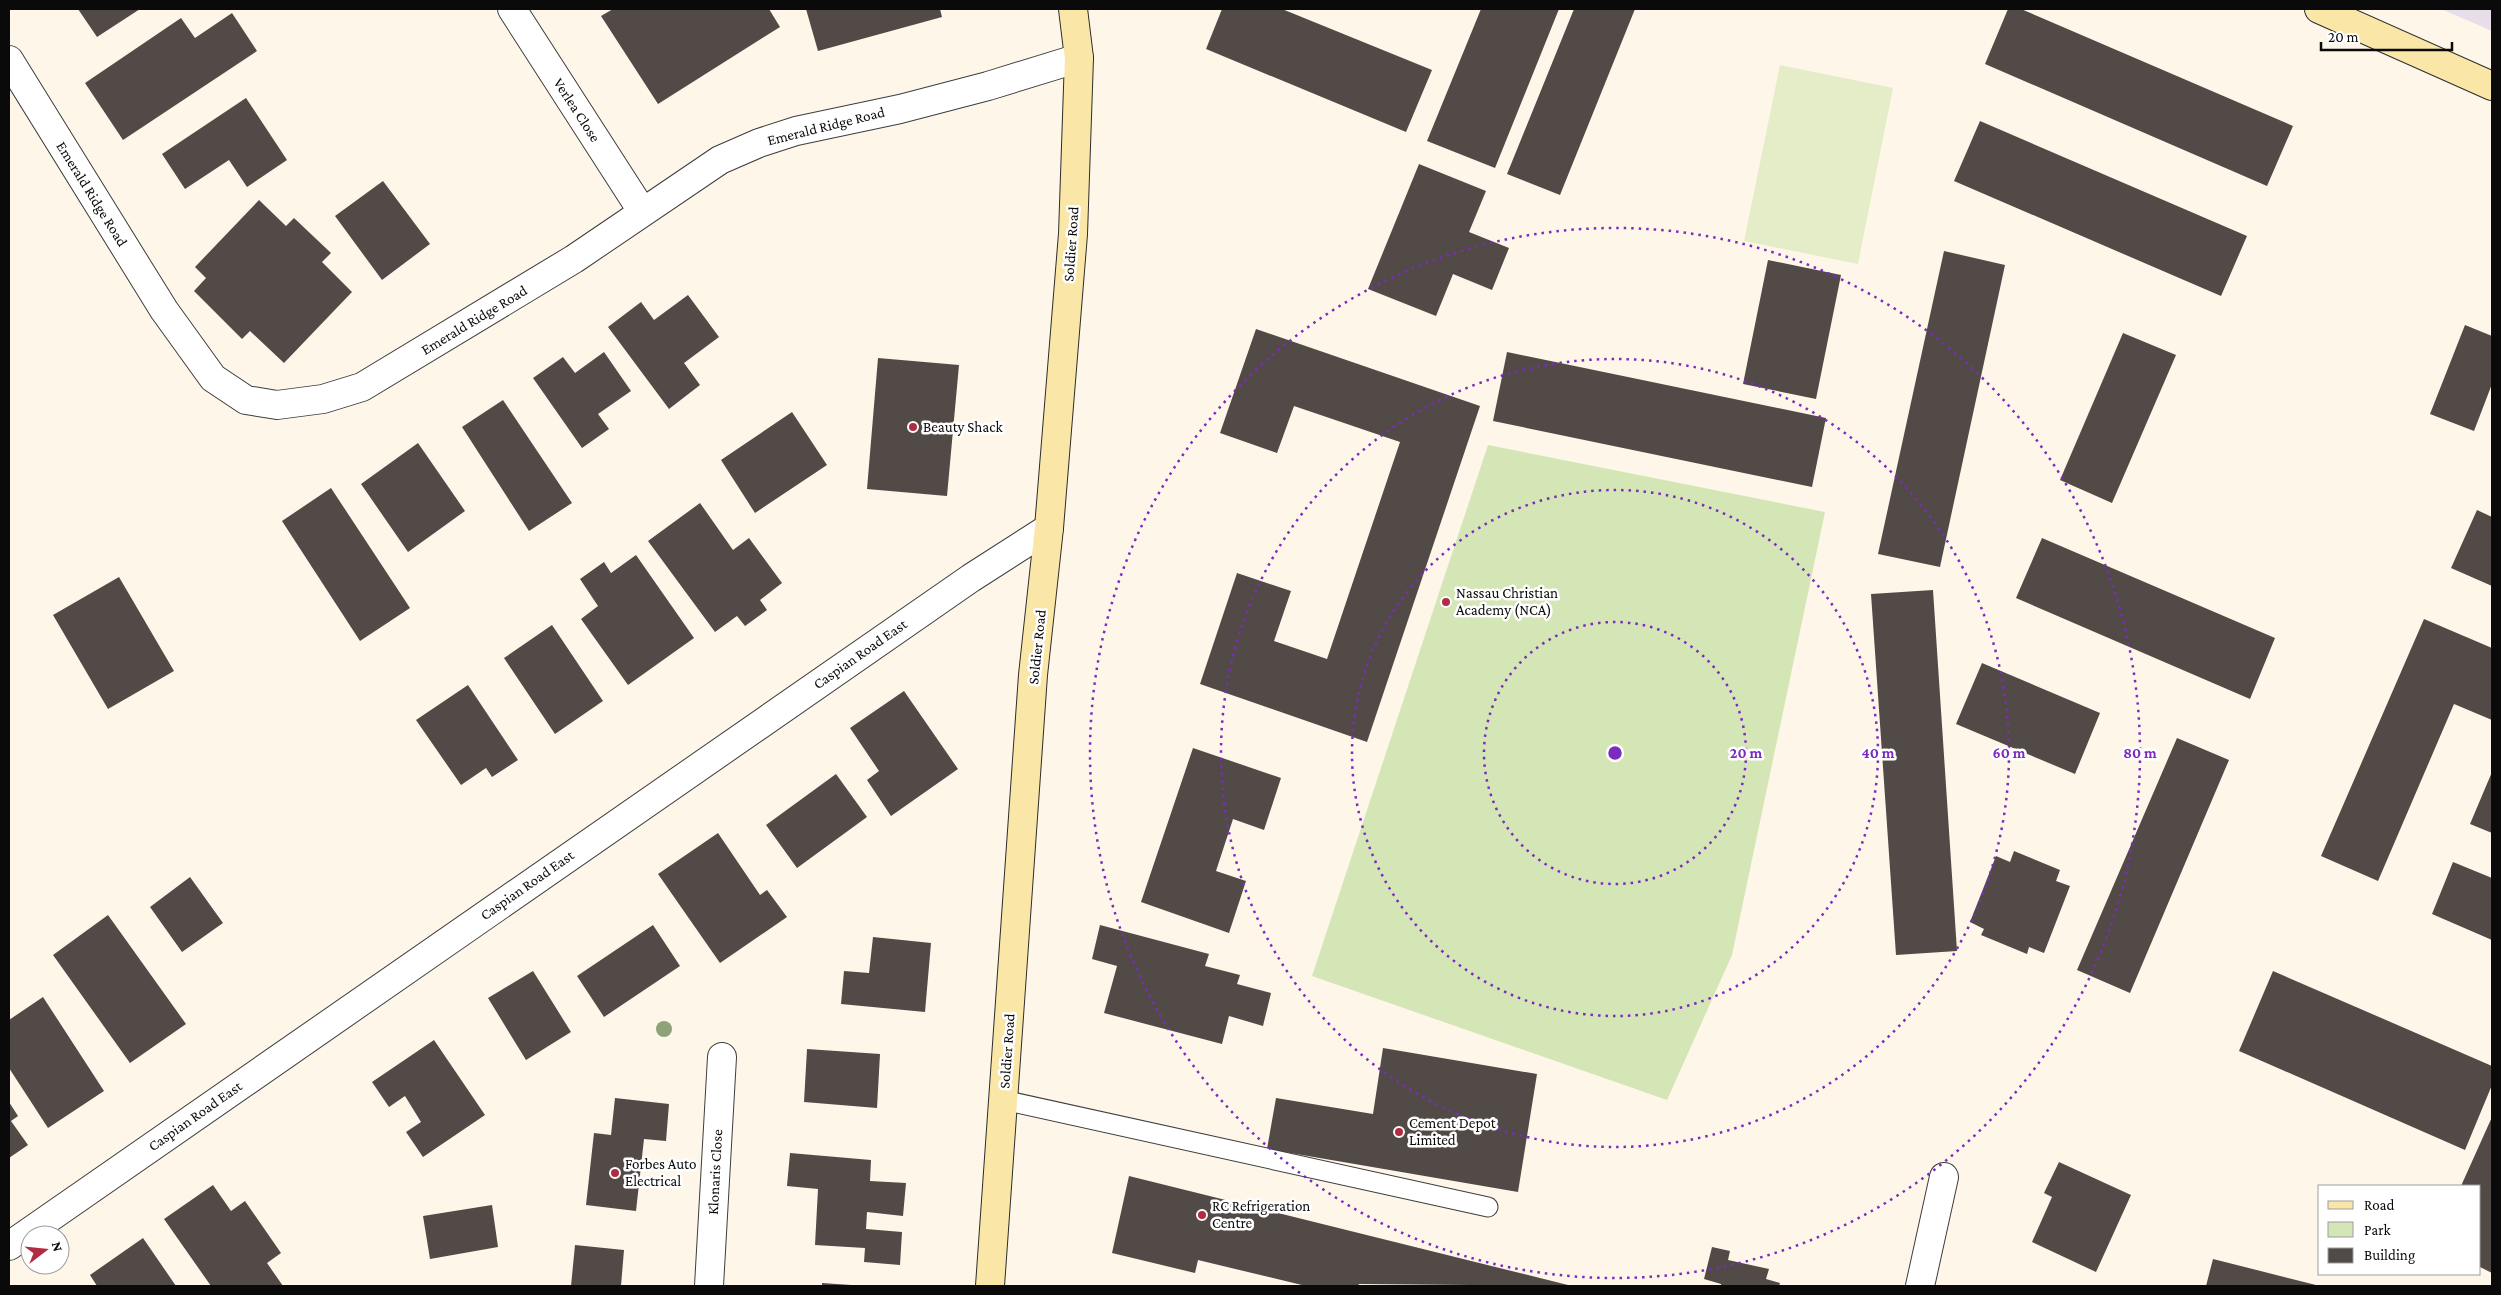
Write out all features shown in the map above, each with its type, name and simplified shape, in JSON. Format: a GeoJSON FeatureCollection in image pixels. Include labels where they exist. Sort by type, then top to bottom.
{"type":"FeatureCollection","features":[{"type":"Feature","properties":{"kind":"main road","name":"Soldier Road"},"geometry":{"type":"LineString","coordinates":[[990,1286],[1034,676],[1049,528],[1073,234],[1079,58],[1073,9]]}},
{"type":"Feature","properties":{"kind":"main road"},"geometry":{"type":"LineString","coordinates":[[2319,9],[2492,86]]}},
{"type":"Feature","properties":{"kind":"street","name":"Verlea Close"},"geometry":{"type":"LineString","coordinates":[[512,9],[642,211]]}},
{"type":"Feature","properties":{"kind":"street","name":"Emerald Ridge Road"},"geometry":{"type":"LineString","coordinates":[[9,60],[164,310],[213,378],[246,400],[276,405],[324,400],[362,387],[574,260],[642,211],[720,160],[759,143],[796,131],[900,109],[988,86],[1079,58]]}},
{"type":"Feature","properties":{"kind":"street","name":"Caspian Road East"},"geometry":{"type":"LineString","coordinates":[[9,1246],[962,583],[1049,528]]}},
{"type":"Feature","properties":{"kind":"street","name":"Klonaris Close"},"geometry":{"type":"LineString","coordinates":[[709,1286],[722,1057]]}},
{"type":"Feature","properties":{"kind":"street"},"geometry":{"type":"LineString","coordinates":[[1920,1286],[1944,1177]]}},
{"type":"Feature","properties":{"kind":"lane"},"geometry":{"type":"LineString","coordinates":[[1003,1100],[1488,1207]]}},
{"type":"Feature","properties":{"kind":"shaded area"},"geometry":{"type":"Polygon","coordinates":[[[2441,9],[2492,9],[2492,31],[2441,9]]]}},
{"type":"Feature","properties":{"kind":"green space"},"geometry":{"type":"Polygon","coordinates":[[[1780,65],[1893,88],[1858,264],[1744,241],[1780,65]]]}},
{"type":"Feature","properties":{"kind":"green space"},"geometry":{"type":"Polygon","coordinates":[[[1488,445],[1825,512],[1732,955],[1667,1100],[1312,976],[1488,445]]]}},
{"type":"Feature","properties":{"kind":"building"},"geometry":{"type":"Polygon","coordinates":[[[78,9],[140,9],[97,37],[78,9]]]}},
{"type":"Feature","properties":{"kind":"building"},"geometry":{"type":"Polygon","coordinates":[[[613,9],[769,9],[780,27],[658,104],[601,16],[613,9]]]}},
{"type":"Feature","properties":{"kind":"building"},"geometry":{"type":"Polygon","coordinates":[[[806,9],[940,9],[942,17],[818,51],[806,9]]]}},
{"type":"Feature","properties":{"kind":"building"},"geometry":{"type":"Polygon","coordinates":[[[1222,9],[1282,9],[1432,70],[1406,132],[1206,49],[1222,9]]]}},
{"type":"Feature","properties":{"kind":"building"},"geometry":{"type":"Polygon","coordinates":[[[1481,9],[1559,9],[1495,168],[1427,141],[1481,9]]]}},
{"type":"Feature","properties":{"kind":"building"},"geometry":{"type":"Polygon","coordinates":[[[1574,9],[1635,9],[1560,195],[1507,174],[1574,9]]]}},
{"type":"Feature","properties":{"kind":"building"},"geometry":{"type":"Polygon","coordinates":[[[2008,9],[2021,9],[2293,126],[2267,186],[1985,64],[2008,9]]]}},
{"type":"Feature","properties":{"kind":"building"},"geometry":{"type":"Polygon","coordinates":[[[232,13],[257,51],[123,140],[85,83],[181,18],[195,38],[232,13]]]}},
{"type":"Feature","properties":{"kind":"building"},"geometry":{"type":"Polygon","coordinates":[[[246,98],[287,160],[247,187],[229,160],[185,189],[162,154],[246,98]]]}},
{"type":"Feature","properties":{"kind":"building"},"geometry":{"type":"Polygon","coordinates":[[[1980,121],[2247,236],[2221,296],[1954,181],[1980,121]]]}},
{"type":"Feature","properties":{"kind":"building"},"geometry":{"type":"Polygon","coordinates":[[[1419,164],[1486,191],[1469,232],[1509,248],[1492,290],[1453,274],[1436,316],[1368,289],[1419,164]]]}},
{"type":"Feature","properties":{"kind":"building"},"geometry":{"type":"Polygon","coordinates":[[[383,181],[430,244],[382,280],[335,216],[383,181]]]}},
{"type":"Feature","properties":{"kind":"building"},"geometry":{"type":"Polygon","coordinates":[[[259,200],[286,226],[294,218],[331,253],[322,262],[352,292],[284,363],[250,331],[242,339],[194,291],[206,278],[195,267],[259,200]]]}},
{"type":"Feature","properties":{"kind":"building"},"geometry":{"type":"Polygon","coordinates":[[[1944,251],[2005,265],[1940,567],[1878,554],[1944,251]]]}},
{"type":"Feature","properties":{"kind":"building"},"geometry":{"type":"Polygon","coordinates":[[[1768,260],[1841,275],[1816,399],[1743,384],[1768,260]]]}},
{"type":"Feature","properties":{"kind":"building"},"geometry":{"type":"Polygon","coordinates":[[[688,295],[719,337],[684,363],[700,385],[669,409],[608,327],[641,302],[654,320],[688,295]]]}},
{"type":"Feature","properties":{"kind":"building"},"geometry":{"type":"Polygon","coordinates":[[[2465,325],[2492,336],[2492,384],[2474,431],[2430,414],[2465,325]]]}},
{"type":"Feature","properties":{"kind":"building"},"geometry":{"type":"Polygon","coordinates":[[[1256,329],[1480,406],[1367,742],[1200,684],[1237,573],[1291,591],[1274,641],[1327,659],[1400,442],[1294,406],[1277,453],[1220,433],[1256,329]]]}},
{"type":"Feature","properties":{"kind":"building"},"geometry":{"type":"Polygon","coordinates":[[[2123,333],[2176,355],[2112,503],[2060,480],[2123,333]]]}},
{"type":"Feature","properties":{"kind":"building"},"geometry":{"type":"Polygon","coordinates":[[[604,352],[631,391],[598,414],[609,429],[582,448],[533,378],[563,357],[575,373],[604,352]]]}},
{"type":"Feature","properties":{"kind":"building"},"geometry":{"type":"Polygon","coordinates":[[[1507,352],[1826,418],[1812,487],[1493,421],[1507,352]]]}},
{"type":"Feature","properties":{"kind":"building","name":"Beauty Shack"},"geometry":{"type":"Polygon","coordinates":[[[878,358],[959,365],[947,496],[867,489],[878,358]]]}},
{"type":"Feature","properties":{"kind":"building"},"geometry":{"type":"Polygon","coordinates":[[[503,400],[572,503],[529,531],[462,427],[503,400]]]}},
{"type":"Feature","properties":{"kind":"building"},"geometry":{"type":"Polygon","coordinates":[[[792,412],[827,465],[755,513],[721,460],[792,412]]]}},
{"type":"Feature","properties":{"kind":"building"},"geometry":{"type":"Polygon","coordinates":[[[418,443],[465,511],[408,552],[361,484],[418,443]]]}},
{"type":"Feature","properties":{"kind":"building"},"geometry":{"type":"Polygon","coordinates":[[[331,488],[410,608],[360,641],[282,521],[331,488]]]}},
{"type":"Feature","properties":{"kind":"building"},"geometry":{"type":"Polygon","coordinates":[[[700,503],[733,550],[749,538],[782,583],[760,600],[767,610],[745,626],[737,616],[715,632],[648,541],[700,503]]]}},
{"type":"Feature","properties":{"kind":"building"},"geometry":{"type":"Polygon","coordinates":[[[2477,510],[2492,517],[2492,586],[2451,568],[2477,510]]]}},
{"type":"Feature","properties":{"kind":"building"},"geometry":{"type":"Polygon","coordinates":[[[2042,538],[2275,638],[2250,699],[2016,598],[2042,538]]]}},
{"type":"Feature","properties":{"kind":"building"},"geometry":{"type":"Polygon","coordinates":[[[636,555],[694,638],[628,685],[581,619],[598,606],[580,579],[604,562],[611,573],[636,555]]]}},
{"type":"Feature","properties":{"kind":"building"},"geometry":{"type":"Polygon","coordinates":[[[119,577],[174,671],[108,709],[53,615],[119,577]]]}},
{"type":"Feature","properties":{"kind":"building"},"geometry":{"type":"Polygon","coordinates":[[[1933,590],[1957,951],[1896,955],[1871,594],[1933,590]]]}},
{"type":"Feature","properties":{"kind":"building"},"geometry":{"type":"Polygon","coordinates":[[[2424,619],[2492,648],[2492,720],[2454,704],[2378,881],[2321,856],[2424,619]]]}},
{"type":"Feature","properties":{"kind":"building"},"geometry":{"type":"Polygon","coordinates":[[[552,625],[603,701],[555,734],[504,658],[552,625]]]}},
{"type":"Feature","properties":{"kind":"building"},"geometry":{"type":"Polygon","coordinates":[[[1982,663],[2100,713],[2075,774],[1956,724],[1982,663]]]}},
{"type":"Feature","properties":{"kind":"building"},"geometry":{"type":"Polygon","coordinates":[[[468,685],[518,760],[492,777],[486,768],[461,785],[416,720],[468,685]]]}},
{"type":"Feature","properties":{"kind":"building"},"geometry":{"type":"Polygon","coordinates":[[[904,691],[958,769],[891,816],[867,780],[879,771],[850,728],[904,691]]]}},
{"type":"Feature","properties":{"kind":"building"},"geometry":{"type":"Polygon","coordinates":[[[2177,738],[2229,760],[2130,993],[2077,970],[2177,738]]]}},
{"type":"Feature","properties":{"kind":"building"},"geometry":{"type":"Polygon","coordinates":[[[1193,748],[1281,778],[1264,830],[1233,819],[1216,871],[1246,881],[1229,933],[1141,902],[1193,748]]]}},
{"type":"Feature","properties":{"kind":"building"},"geometry":{"type":"Polygon","coordinates":[[[2492,772],[2492,833],[2470,824],[2492,772]]]}},
{"type":"Feature","properties":{"kind":"building"},"geometry":{"type":"Polygon","coordinates":[[[836,774],[867,817],[797,868],[766,825],[836,774]]]}},
{"type":"Feature","properties":{"kind":"building"},"geometry":{"type":"Polygon","coordinates":[[[718,833],[760,895],[767,890],[787,917],[720,963],[658,874],[718,833]]]}},
{"type":"Feature","properties":{"kind":"building"},"geometry":{"type":"Polygon","coordinates":[[[2014,851],[2060,870],[2056,881],[2070,886],[2044,953],[2029,947],[2027,954],[1981,935],[1984,929],[1970,922],[1996,856],[2010,862],[2014,851]]]}},
{"type":"Feature","properties":{"kind":"building"},"geometry":{"type":"Polygon","coordinates":[[[2453,862],[2492,878],[2492,940],[2432,914],[2453,862]]]}},
{"type":"Feature","properties":{"kind":"building"},"geometry":{"type":"Polygon","coordinates":[[[190,877],[223,923],[182,952],[150,907],[190,877]]]}},
{"type":"Feature","properties":{"kind":"building"},"geometry":{"type":"Polygon","coordinates":[[[108,915],[186,1024],[130,1063],[53,955],[108,915]]]}},
{"type":"Feature","properties":{"kind":"building"},"geometry":{"type":"Polygon","coordinates":[[[653,925],[680,966],[604,1017],[577,976],[653,925]]]}},
{"type":"Feature","properties":{"kind":"building"},"geometry":{"type":"Polygon","coordinates":[[[1100,925],[1209,954],[1205,966],[1240,975],[1237,984],[1271,993],[1263,1026],[1229,1016],[1222,1044],[1104,1013],[1117,966],[1092,959],[1100,925]]]}},
{"type":"Feature","properties":{"kind":"building"},"geometry":{"type":"Polygon","coordinates":[[[873,937],[931,943],[925,1012],[841,1004],[844,971],[869,973],[873,937]]]}},
{"type":"Feature","properties":{"kind":"building"},"geometry":{"type":"Polygon","coordinates":[[[533,971],[571,1032],[526,1060],[488,998],[533,971]]]}},
{"type":"Feature","properties":{"kind":"building"},"geometry":{"type":"Polygon","coordinates":[[[2273,971],[2492,1066],[2492,1085],[2465,1150],[2239,1051],[2273,971]]]}},
{"type":"Feature","properties":{"kind":"building"},"geometry":{"type":"Polygon","coordinates":[[[43,997],[104,1091],[48,1128],[9,1068],[9,1020],[43,997]]]}},
{"type":"Feature","properties":{"kind":"building"},"geometry":{"type":"Polygon","coordinates":[[[434,1040],[485,1115],[423,1157],[406,1132],[421,1122],[405,1096],[389,1107],[372,1082],[434,1040]]]}},
{"type":"Feature","properties":{"kind":"building","name":"Cement Depot Limited"},"geometry":{"type":"Polygon","coordinates":[[[1383,1048],[1537,1074],[1518,1192],[1267,1149],[1276,1098],[1373,1114],[1383,1048]]]}},
{"type":"Feature","properties":{"kind":"building"},"geometry":{"type":"Polygon","coordinates":[[[807,1049],[880,1054],[877,1108],[804,1102],[807,1049]]]}},
{"type":"Feature","properties":{"kind":"building","name":"Forbes Auto Electrical"},"geometry":{"type":"Polygon","coordinates":[[[615,1098],[669,1104],[666,1141],[644,1139],[636,1211],[586,1205],[594,1133],[611,1135],[615,1098]]]}},
{"type":"Feature","properties":{"kind":"building"},"geometry":{"type":"Polygon","coordinates":[[[9,1102],[18,1116],[11,1121],[28,1145],[9,1158],[9,1102]]]}},
{"type":"Feature","properties":{"kind":"building"},"geometry":{"type":"Polygon","coordinates":[[[2492,1117],[2492,1273],[2481,1268],[2481,1185],[2461,1185],[2492,1117]]]}},
{"type":"Feature","properties":{"kind":"building"},"geometry":{"type":"Polygon","coordinates":[[[790,1153],[871,1160],[870,1181],[906,1183],[903,1216],[867,1212],[866,1229],[902,1232],[900,1265],[864,1262],[865,1248],[815,1245],[818,1189],[787,1186],[790,1153]]]}},
{"type":"Feature","properties":{"kind":"building"},"geometry":{"type":"Polygon","coordinates":[[[2059,1162],[2131,1195],[2096,1272],[2032,1242],[2052,1197],[2044,1193],[2059,1162]]]}},
{"type":"Feature","properties":{"kind":"building","name":"RC Refrigeration Centre"},"geometry":{"type":"Polygon","coordinates":[[[1129,1176],[1572,1286],[1359,1284],[1358,1286],[1306,1286],[1198,1260],[1195,1273],[1112,1253],[1129,1176]]]}},
{"type":"Feature","properties":{"kind":"building"},"geometry":{"type":"Polygon","coordinates":[[[213,1185],[231,1211],[245,1201],[281,1253],[267,1263],[283,1286],[211,1286],[164,1219],[213,1185]]]}},
{"type":"Feature","properties":{"kind":"building"},"geometry":{"type":"Polygon","coordinates":[[[492,1205],[498,1247],[430,1259],[423,1216],[492,1205]]]}},
{"type":"Feature","properties":{"kind":"building"},"geometry":{"type":"Polygon","coordinates":[[[143,1238],[176,1286],[97,1286],[90,1275],[143,1238]]]}},
{"type":"Feature","properties":{"kind":"building"},"geometry":{"type":"Polygon","coordinates":[[[575,1245],[624,1250],[621,1286],[571,1286],[575,1245]]]}},
{"type":"Feature","properties":{"kind":"building"},"geometry":{"type":"Polygon","coordinates":[[[1712,1247],[1730,1251],[1728,1260],[1769,1269],[1766,1279],[1780,1283],[1779,1286],[1721,1286],[1721,1284],[1704,1279],[1712,1247]]]}},
{"type":"Feature","properties":{"kind":"building"},"geometry":{"type":"Polygon","coordinates":[[[2213,1259],[2320,1286],[2206,1286],[2213,1259]]]}},
{"type":"Feature","properties":{"kind":"building"},"geometry":{"type":"Polygon","coordinates":[[[822,1283],[851,1285],[851,1286],[822,1286],[822,1283]]]}},
{"type":"Feature","properties":{"kind":"place","name":"Beauty Shack"},"geometry":{"type":"Point","coordinates":[913,427]}},
{"type":"Feature","properties":{"kind":"place","name":"Nassau Christian Academy (NCA)"},"geometry":{"type":"Point","coordinates":[1446,602]}},
{"type":"Feature","properties":{"kind":"place","name":"Cement Depot Limited"},"geometry":{"type":"Point","coordinates":[1399,1132]}},
{"type":"Feature","properties":{"kind":"place","name":"Forbes Auto Electrical"},"geometry":{"type":"Point","coordinates":[615,1173]}},
{"type":"Feature","properties":{"kind":"place","name":"RC Refrigeration Centre"},"geometry":{"type":"Point","coordinates":[1202,1215]}}]}
